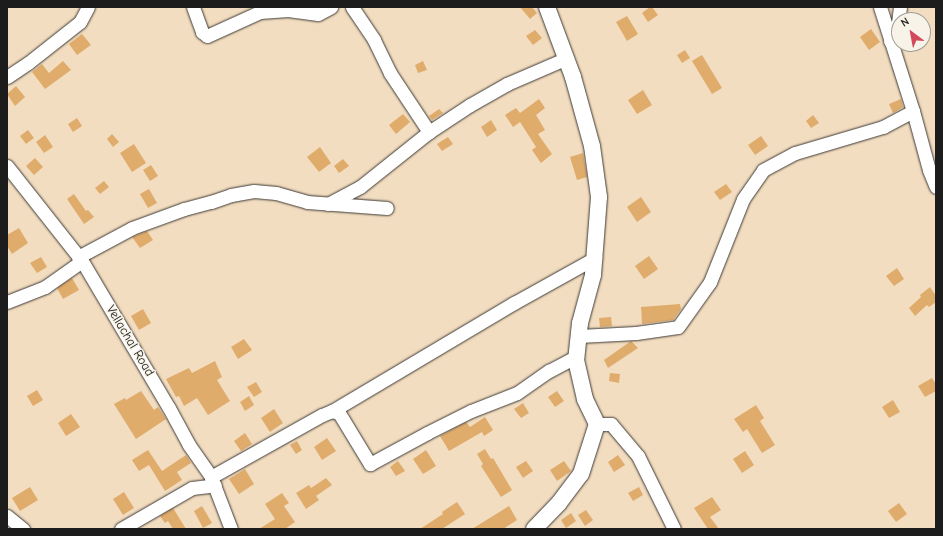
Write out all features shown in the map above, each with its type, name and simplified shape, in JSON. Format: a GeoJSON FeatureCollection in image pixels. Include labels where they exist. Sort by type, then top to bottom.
{"type":"FeatureCollection","features":[{"type":"Feature","properties":{"kind":"main road"},"geometry":{"type":"LineString","coordinates":[[534,529],[559,503],[582,474],[597,424],[585,399],[576,361],[580,323],[593,275],[599,197],[592,146],[567,58],[547,7]]}},
{"type":"Feature","properties":{"kind":"street"},"geometry":{"type":"LineString","coordinates":[[7,77],[28,63],[80,22],[88,7]]}},
{"type":"Feature","properties":{"kind":"street"},"geometry":{"type":"LineString","coordinates":[[193,7],[202,32],[207,36],[260,12],[288,10],[318,14],[332,7]]}},
{"type":"Feature","properties":{"kind":"street"},"geometry":{"type":"LineString","coordinates":[[352,7],[374,40],[390,73],[429,132]]}},
{"type":"Feature","properties":{"kind":"street"},"geometry":{"type":"LineString","coordinates":[[880,7],[932,169],[936,187]]}},
{"type":"Feature","properties":{"kind":"street"},"geometry":{"type":"LineString","coordinates":[[890,41],[898,23],[900,7]]}},
{"type":"Feature","properties":{"kind":"street"},"geometry":{"type":"LineString","coordinates":[[328,204],[360,187],[429,132],[507,84],[567,58]]}},
{"type":"Feature","properties":{"kind":"street"},"geometry":{"type":"LineString","coordinates":[[579,336],[636,333],[678,327],[710,282],[743,199],[763,170],[795,153],[883,127],[913,111]]}},
{"type":"Feature","properties":{"kind":"street","name":"Vellachal Road"},"geometry":{"type":"LineString","coordinates":[[7,166],[80,259],[169,408],[189,445],[213,481],[231,529]]}},
{"type":"Feature","properties":{"kind":"street"},"geometry":{"type":"LineString","coordinates":[[7,302],[45,287],[80,259],[132,228],[184,209],[231,195],[254,191],[276,193],[307,202],[388,208]]}},
{"type":"Feature","properties":{"kind":"street"},"geometry":{"type":"LineString","coordinates":[[121,529],[192,488],[213,481],[322,415],[332,411],[514,303],[595,258]]}},
{"type":"Feature","properties":{"kind":"street"},"geometry":{"type":"LineString","coordinates":[[332,411],[339,412],[370,464],[471,411],[517,393],[562,363],[577,356]]}},
{"type":"Feature","properties":{"kind":"street"},"geometry":{"type":"LineString","coordinates":[[597,424],[611,424],[638,456],[674,529]]}},
{"type":"Feature","properties":{"kind":"street"},"geometry":{"type":"LineString","coordinates":[[7,516],[23,529]]}},
{"type":"Feature","properties":{"kind":"building"},"geometry":{"type":"Polygon","coordinates":[[[520,7],[532,7],[537,13],[530,19],[520,7]]]}},
{"type":"Feature","properties":{"kind":"building"},"geometry":{"type":"Polygon","coordinates":[[[652,7],[658,15],[648,22],[642,13],[652,7]]]}},
{"type":"Feature","properties":{"kind":"building"},"geometry":{"type":"Polygon","coordinates":[[[627,16],[638,34],[627,41],[616,22],[627,16]]]}},
{"type":"Feature","properties":{"kind":"building"},"geometry":{"type":"Polygon","coordinates":[[[871,29],[880,42],[869,50],[860,37],[871,29]]]}},
{"type":"Feature","properties":{"kind":"building"},"geometry":{"type":"Polygon","coordinates":[[[535,30],[542,38],[533,45],[526,36],[535,30]]]}},
{"type":"Feature","properties":{"kind":"building"},"geometry":{"type":"Polygon","coordinates":[[[82,34],[91,45],[77,55],[69,44],[82,34]]]}},
{"type":"Feature","properties":{"kind":"building"},"geometry":{"type":"Polygon","coordinates":[[[685,50],[690,58],[682,63],[677,55],[685,50]]]}},
{"type":"Feature","properties":{"kind":"building"},"geometry":{"type":"Polygon","coordinates":[[[702,55],[722,88],[712,94],[692,61],[702,55]]]}},
{"type":"Feature","properties":{"kind":"building"},"geometry":{"type":"Polygon","coordinates":[[[63,61],[71,70],[45,89],[32,72],[42,64],[49,73],[63,61]]]}},
{"type":"Feature","properties":{"kind":"building"},"geometry":{"type":"Polygon","coordinates":[[[423,61],[427,70],[418,73],[415,65],[423,61]]]}},
{"type":"Feature","properties":{"kind":"building"},"geometry":{"type":"Polygon","coordinates":[[[16,86],[25,97],[15,106],[7,94],[16,86]]]}},
{"type":"Feature","properties":{"kind":"building"},"geometry":{"type":"Polygon","coordinates":[[[643,90],[652,105],[637,114],[628,100],[643,90]]]}},
{"type":"Feature","properties":{"kind":"building"},"geometry":{"type":"Polygon","coordinates":[[[539,99],[545,108],[536,115],[545,130],[538,134],[552,154],[541,163],[532,150],[536,147],[520,122],[513,127],[505,115],[516,108],[520,113],[539,99]]]}},
{"type":"Feature","properties":{"kind":"building"},"geometry":{"type":"Polygon","coordinates":[[[901,99],[903,107],[893,113],[889,104],[901,99]]]}},
{"type":"Feature","properties":{"kind":"building"},"geometry":{"type":"Polygon","coordinates":[[[439,109],[443,113],[432,120],[429,116],[439,109]]]}},
{"type":"Feature","properties":{"kind":"building"},"geometry":{"type":"Polygon","coordinates":[[[403,114],[410,122],[396,134],[389,125],[403,114]]]}},
{"type":"Feature","properties":{"kind":"building"},"geometry":{"type":"Polygon","coordinates":[[[813,115],[819,123],[811,128],[806,121],[813,115]]]}},
{"type":"Feature","properties":{"kind":"building"},"geometry":{"type":"Polygon","coordinates":[[[77,118],[82,126],[73,132],[68,124],[77,118]]]}},
{"type":"Feature","properties":{"kind":"building"},"geometry":{"type":"Polygon","coordinates":[[[491,120],[497,130],[487,137],[481,127],[491,120]]]}},
{"type":"Feature","properties":{"kind":"building"},"geometry":{"type":"Polygon","coordinates":[[[28,130],[34,138],[26,144],[20,136],[28,130]]]}},
{"type":"Feature","properties":{"kind":"building"},"geometry":{"type":"Polygon","coordinates":[[[112,134],[119,142],[113,147],[107,139],[112,134]]]}},
{"type":"Feature","properties":{"kind":"building"},"geometry":{"type":"Polygon","coordinates":[[[45,135],[53,147],[44,153],[36,142],[45,135]]]}},
{"type":"Feature","properties":{"kind":"building"},"geometry":{"type":"Polygon","coordinates":[[[761,136],[768,146],[755,155],[748,145],[761,136]]]}},
{"type":"Feature","properties":{"kind":"building"},"geometry":{"type":"Polygon","coordinates":[[[448,137],[453,144],[442,151],[437,144],[448,137]]]}},
{"type":"Feature","properties":{"kind":"building"},"geometry":{"type":"Polygon","coordinates":[[[134,144],[146,163],[132,172],[120,153],[134,144]]]}},
{"type":"Feature","properties":{"kind":"building"},"geometry":{"type":"Polygon","coordinates":[[[320,147],[331,163],[319,172],[307,157],[320,147]]]}},
{"type":"Feature","properties":{"kind":"building"},"geometry":{"type":"Polygon","coordinates":[[[583,153],[587,177],[577,180],[570,157],[583,153]]]}},
{"type":"Feature","properties":{"kind":"building"},"geometry":{"type":"Polygon","coordinates":[[[35,158],[43,167],[34,175],[26,166],[35,158]]]}},
{"type":"Feature","properties":{"kind":"building"},"geometry":{"type":"Polygon","coordinates":[[[343,159],[349,166],[339,173],[334,166],[343,159]]]}},
{"type":"Feature","properties":{"kind":"building"},"geometry":{"type":"Polygon","coordinates":[[[151,165],[158,176],[150,181],[143,170],[151,165]]]}},
{"type":"Feature","properties":{"kind":"building"},"geometry":{"type":"Polygon","coordinates":[[[104,181],[109,187],[100,194],[95,188],[104,181]]]}},
{"type":"Feature","properties":{"kind":"building"},"geometry":{"type":"Polygon","coordinates":[[[726,184],[732,192],[720,200],[714,192],[726,184]]]}},
{"type":"Feature","properties":{"kind":"building"},"geometry":{"type":"Polygon","coordinates":[[[149,189],[157,203],[148,208],[140,194],[149,189]]]}},
{"type":"Feature","properties":{"kind":"building"},"geometry":{"type":"Polygon","coordinates":[[[74,194],[86,211],[88,210],[94,217],[84,224],[67,199],[74,194]]]}},
{"type":"Feature","properties":{"kind":"building"},"geometry":{"type":"Polygon","coordinates":[[[641,197],[651,212],[637,222],[627,207],[641,197]]]}},
{"type":"Feature","properties":{"kind":"building"},"geometry":{"type":"Polygon","coordinates":[[[19,228],[28,243],[12,254],[7,246],[7,235],[19,228]]]}},
{"type":"Feature","properties":{"kind":"building"},"geometry":{"type":"Polygon","coordinates":[[[147,231],[153,240],[140,248],[132,237],[147,231]]]}},
{"type":"Feature","properties":{"kind":"building"},"geometry":{"type":"Polygon","coordinates":[[[649,256],[658,269],[644,279],[635,266],[649,256]]]}},
{"type":"Feature","properties":{"kind":"building"},"geometry":{"type":"Polygon","coordinates":[[[41,257],[47,267],[37,273],[30,263],[41,257]]]}},
{"type":"Feature","properties":{"kind":"building"},"geometry":{"type":"Polygon","coordinates":[[[897,268],[904,279],[894,286],[886,276],[897,268]]]}},
{"type":"Feature","properties":{"kind":"building"},"geometry":{"type":"Polygon","coordinates":[[[72,278],[79,290],[63,299],[57,288],[72,278]]]}},
{"type":"Feature","properties":{"kind":"building"},"geometry":{"type":"Polygon","coordinates":[[[930,287],[936,296],[936,302],[929,307],[927,305],[915,316],[909,308],[921,297],[920,295],[930,287]]]}},
{"type":"Feature","properties":{"kind":"building"},"geometry":{"type":"Polygon","coordinates":[[[680,304],[681,309],[673,320],[642,324],[641,307],[680,304]]]}},
{"type":"Feature","properties":{"kind":"building"},"geometry":{"type":"Polygon","coordinates":[[[143,309],[151,323],[139,330],[131,316],[143,309]]]}},
{"type":"Feature","properties":{"kind":"building"},"geometry":{"type":"Polygon","coordinates":[[[611,317],[612,326],[600,327],[599,318],[611,317]]]}},
{"type":"Feature","properties":{"kind":"building"},"geometry":{"type":"Polygon","coordinates":[[[244,339],[252,350],[238,359],[231,347],[244,339]]]}},
{"type":"Feature","properties":{"kind":"building"},"geometry":{"type":"Polygon","coordinates":[[[631,341],[638,348],[608,368],[604,360],[631,341]]]}},
{"type":"Feature","properties":{"kind":"building"},"geometry":{"type":"Polygon","coordinates":[[[215,361],[222,377],[217,380],[230,401],[208,415],[197,398],[184,406],[179,396],[176,397],[166,379],[189,368],[192,373],[215,361]]]}},
{"type":"Feature","properties":{"kind":"building"},"geometry":{"type":"Polygon","coordinates":[[[610,373],[620,374],[619,383],[609,381],[610,373]]]}},
{"type":"Feature","properties":{"kind":"building"},"geometry":{"type":"Polygon","coordinates":[[[932,378],[936,384],[936,391],[925,397],[918,386],[932,378]]]}},
{"type":"Feature","properties":{"kind":"building"},"geometry":{"type":"Polygon","coordinates":[[[256,382],[262,392],[254,397],[247,387],[256,382]]]}},
{"type":"Feature","properties":{"kind":"building"},"geometry":{"type":"Polygon","coordinates":[[[37,390],[43,400],[33,406],[27,396],[37,390]]]}},
{"type":"Feature","properties":{"kind":"building"},"geometry":{"type":"Polygon","coordinates":[[[141,391],[154,410],[158,407],[166,419],[136,439],[114,404],[125,398],[126,400],[141,391]]]}},
{"type":"Feature","properties":{"kind":"building"},"geometry":{"type":"Polygon","coordinates":[[[557,391],[564,401],[555,407],[548,397],[557,391]]]}},
{"type":"Feature","properties":{"kind":"building"},"geometry":{"type":"Polygon","coordinates":[[[249,396],[254,405],[245,411],[240,402],[249,396]]]}},
{"type":"Feature","properties":{"kind":"building"},"geometry":{"type":"Polygon","coordinates":[[[893,400],[900,412],[889,418],[882,407],[893,400]]]}},
{"type":"Feature","properties":{"kind":"building"},"geometry":{"type":"Polygon","coordinates":[[[523,403],[529,413],[521,418],[514,409],[523,403]]]}},
{"type":"Feature","properties":{"kind":"building"},"geometry":{"type":"Polygon","coordinates":[[[756,405],[764,418],[760,421],[775,445],[762,453],[747,429],[743,432],[734,419],[756,405]]]}},
{"type":"Feature","properties":{"kind":"building"},"geometry":{"type":"Polygon","coordinates":[[[274,409],[283,423],[270,432],[261,418],[274,409]]]}},
{"type":"Feature","properties":{"kind":"building"},"geometry":{"type":"Polygon","coordinates":[[[71,414],[80,427],[66,436],[58,423],[71,414]]]}},
{"type":"Feature","properties":{"kind":"building"},"geometry":{"type":"Polygon","coordinates":[[[485,417],[493,430],[484,436],[482,432],[449,451],[440,436],[466,422],[470,427],[485,417]]]}},
{"type":"Feature","properties":{"kind":"building"},"geometry":{"type":"Polygon","coordinates":[[[245,433],[252,444],[241,451],[234,441],[245,433]]]}},
{"type":"Feature","properties":{"kind":"building"},"geometry":{"type":"Polygon","coordinates":[[[327,438],[336,451],[322,460],[314,447],[327,438]]]}},
{"type":"Feature","properties":{"kind":"building"},"geometry":{"type":"Polygon","coordinates":[[[297,441],[302,450],[296,454],[290,445],[297,441]]]}},
{"type":"Feature","properties":{"kind":"building"},"geometry":{"type":"Polygon","coordinates":[[[485,449],[491,459],[493,458],[512,490],[501,497],[481,466],[483,464],[477,454],[485,449]]]}},
{"type":"Feature","properties":{"kind":"building"},"geometry":{"type":"Polygon","coordinates":[[[148,450],[162,471],[186,455],[191,463],[177,472],[182,480],[165,491],[149,465],[139,471],[132,460],[148,450]]]}},
{"type":"Feature","properties":{"kind":"building"},"geometry":{"type":"Polygon","coordinates":[[[426,450],[436,466],[423,474],[413,459],[426,450]]]}},
{"type":"Feature","properties":{"kind":"building"},"geometry":{"type":"Polygon","coordinates":[[[745,451],[754,465],[742,473],[733,459],[745,451]]]}},
{"type":"Feature","properties":{"kind":"building"},"geometry":{"type":"Polygon","coordinates":[[[618,455],[625,465],[614,472],[608,462],[618,455]]]}},
{"type":"Feature","properties":{"kind":"building"},"geometry":{"type":"Polygon","coordinates":[[[398,461],[405,471],[396,476],[390,467],[398,461]]]}},
{"type":"Feature","properties":{"kind":"building"},"geometry":{"type":"Polygon","coordinates":[[[526,461],[533,471],[523,478],[516,467],[526,461]]]}},
{"type":"Feature","properties":{"kind":"building"},"geometry":{"type":"Polygon","coordinates":[[[564,461],[571,471],[557,481],[550,470],[564,461]]]}},
{"type":"Feature","properties":{"kind":"building"},"geometry":{"type":"Polygon","coordinates":[[[245,469],[254,484],[239,494],[229,479],[245,469]]]}},
{"type":"Feature","properties":{"kind":"building"},"geometry":{"type":"Polygon","coordinates":[[[326,478],[332,485],[316,496],[319,500],[306,509],[296,493],[309,485],[311,488],[326,478]]]}},
{"type":"Feature","properties":{"kind":"building"},"geometry":{"type":"Polygon","coordinates":[[[30,487],[38,500],[20,511],[12,498],[30,487]]]}},
{"type":"Feature","properties":{"kind":"building"},"geometry":{"type":"Polygon","coordinates":[[[639,487],[643,495],[633,501],[628,493],[639,487]]]}},
{"type":"Feature","properties":{"kind":"building"},"geometry":{"type":"Polygon","coordinates":[[[124,492],[134,508],[123,515],[113,499],[124,492]]]}},
{"type":"Feature","properties":{"kind":"building"},"geometry":{"type":"Polygon","coordinates":[[[282,493],[289,503],[284,506],[295,522],[285,529],[259,529],[275,519],[265,504],[282,493]]]}},
{"type":"Feature","properties":{"kind":"building"},"geometry":{"type":"Polygon","coordinates":[[[712,497],[721,510],[710,517],[719,529],[708,529],[694,508],[712,497]]]}},
{"type":"Feature","properties":{"kind":"building"},"geometry":{"type":"Polygon","coordinates":[[[457,502],[465,514],[442,529],[420,529],[443,514],[442,512],[457,502]]]}},
{"type":"Feature","properties":{"kind":"building"},"geometry":{"type":"Polygon","coordinates":[[[899,503],[907,514],[896,522],[888,511],[899,503]]]}},
{"type":"Feature","properties":{"kind":"building"},"geometry":{"type":"Polygon","coordinates":[[[202,506],[212,523],[203,528],[194,511],[202,506]]]}},
{"type":"Feature","properties":{"kind":"building"},"geometry":{"type":"Polygon","coordinates":[[[509,506],[517,520],[503,529],[472,529],[509,506]]]}},
{"type":"Feature","properties":{"kind":"building"},"geometry":{"type":"Polygon","coordinates":[[[173,508],[186,529],[173,529],[168,521],[165,523],[160,516],[173,508]]]}},
{"type":"Feature","properties":{"kind":"building"},"geometry":{"type":"Polygon","coordinates":[[[586,510],[593,520],[585,526],[578,515],[586,510]]]}},
{"type":"Feature","properties":{"kind":"building"},"geometry":{"type":"Polygon","coordinates":[[[571,513],[576,521],[566,528],[561,520],[571,513]]]}}]}
